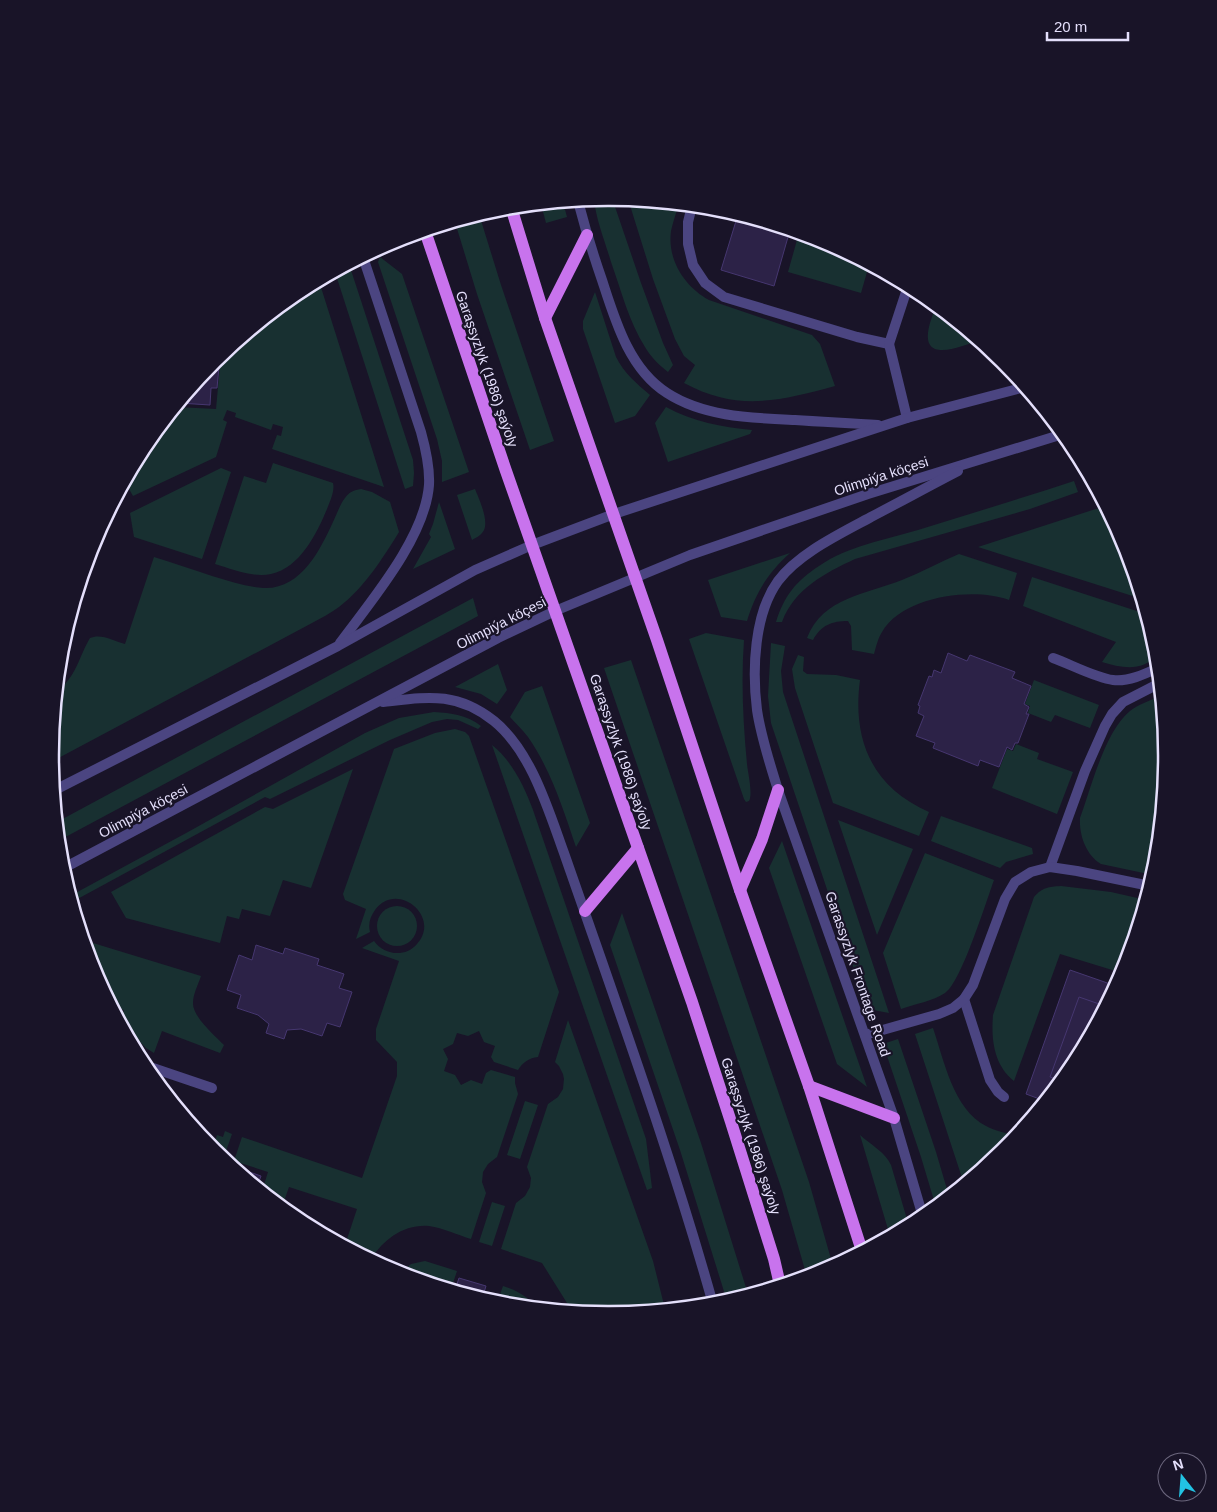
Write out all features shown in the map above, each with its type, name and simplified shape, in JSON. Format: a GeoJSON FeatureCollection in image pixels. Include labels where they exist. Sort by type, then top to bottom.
{"type":"FeatureCollection","features":[{"type":"Feature","properties":{"kind":"main road"},"geometry":{"type":"LineString","coordinates":[[513,215],[545,318],[614,514],[740,890],[809,1086],[860,1245]]}},
{"type":"Feature","properties":{"kind":"main road"},"geometry":{"type":"LineString","coordinates":[[545,318],[587,235]]}},
{"type":"Feature","properties":{"kind":"main road","name":"Garaşsyzlyk (1986) şaýoly"},"geometry":{"type":"LineString","coordinates":[[426,237],[692,1002],[771,1250],[778,1279]]}},
{"type":"Feature","properties":{"kind":"main road"},"geometry":{"type":"LineString","coordinates":[[422,239],[428,244]]}},
{"type":"Feature","properties":{"kind":"main road"},"geometry":{"type":"LineString","coordinates":[[740,890],[762,839],[778,790]]}},
{"type":"Feature","properties":{"kind":"main road"},"geometry":{"type":"LineString","coordinates":[[585,911],[638,848]]}},
{"type":"Feature","properties":{"kind":"main road"},"geometry":{"type":"LineString","coordinates":[[809,1086],[894,1118]]}},
{"type":"Feature","properties":{"kind":"street"},"geometry":{"type":"LineString","coordinates":[[580,207],[587,235],[625,342],[646,375],[666,393],[682,401],[720,413],[743,417],[884,425]]}},
{"type":"Feature","properties":{"kind":"street"},"geometry":{"type":"LineString","coordinates":[[690,213],[688,222],[688,244],[693,265],[705,283],[724,296],[857,337],[889,344]]}},
{"type":"Feature","properties":{"kind":"street"},"geometry":{"type":"LineString","coordinates":[[338,646],[395,568],[419,523],[428,495],[429,474],[421,432],[365,263]]}},
{"type":"Feature","properties":{"kind":"street"},"geometry":{"type":"LineString","coordinates":[[905,294],[889,344],[907,418]]}},
{"type":"Feature","properties":{"kind":"street"},"geometry":{"type":"LineString","coordinates":[[60,788],[338,646],[474,570],[532,545],[614,514],[884,425],[1017,389]]}},
{"type":"Feature","properties":{"kind":"street","name":"Olimpiýa köçesi"},"geometry":{"type":"LineString","coordinates":[[69,865],[498,638],[556,611],[690,555],[749,534],[978,459],[1056,436]]}},
{"type":"Feature","properties":{"kind":"street","name":"Olimpiýa köçesi"},"geometry":{"type":"LineString","coordinates":[[764,741],[757,710],[757,645],[763,612],[768,598],[778,581],[806,555],[838,535],[978,459]]}},
{"type":"Feature","properties":{"kind":"street"},"geometry":{"type":"LineString","coordinates":[[1053,658],[1095,675],[1113,680],[1129,679],[1152,671]]}},
{"type":"Feature","properties":{"kind":"street"},"geometry":{"type":"LineString","coordinates":[[1050,867],[1084,771],[1104,726],[1123,702],[1154,686]]}},
{"type":"Feature","properties":{"kind":"street"},"geometry":{"type":"LineString","coordinates":[[377,703],[422,697],[445,698],[462,702],[478,710],[504,730],[537,780],[585,911],[665,1143],[711,1296]]}},
{"type":"Feature","properties":{"kind":"street","name":"Garassyzlyk Frontage Road"},"geometry":{"type":"LineString","coordinates":[[764,741],[778,790],[894,1118],[920,1208]]}},
{"type":"Feature","properties":{"kind":"street"},"geometry":{"type":"LineString","coordinates":[[865,1035],[939,1014],[953,1008],[964,999],[973,985],[1005,899],[1015,882],[1030,872],[1050,867],[1143,885]]}},
{"type":"Feature","properties":{"kind":"street"},"geometry":{"type":"LineString","coordinates":[[964,999],[990,1080],[1004,1097]]}},
{"type":"Feature","properties":{"kind":"street"},"geometry":{"type":"LineString","coordinates":[[157,1069],[212,1088]]}},
{"type":"Feature","properties":{"kind":"green space"},"geometry":{"type":"Polygon","coordinates":[[[615,206],[641,283],[673,365],[668,372],[647,351],[634,327],[611,262],[595,207],[615,206]]]}},
{"type":"Feature","properties":{"kind":"green space"},"geometry":{"type":"Polygon","coordinates":[[[630,207],[677,211],[670,242],[675,262],[692,288],[709,300],[812,335],[820,344],[835,386],[777,399],[741,401],[722,398],[684,383],[695,365],[684,356],[675,339],[653,279],[630,207]]]}},
{"type":"Feature","properties":{"kind":"green space"},"geometry":{"type":"Polygon","coordinates":[[[565,208],[567,217],[546,223],[543,210],[565,208]]]}},
{"type":"Feature","properties":{"kind":"green space"},"geometry":{"type":"Polygon","coordinates":[[[481,221],[554,441],[530,450],[477,294],[457,228],[481,221]]]}},
{"type":"Feature","properties":{"kind":"green space"},"geometry":{"type":"Polygon","coordinates":[[[797,240],[867,271],[861,293],[788,272],[797,240]]]}},
{"type":"Feature","properties":{"kind":"green space"},"geometry":{"type":"Polygon","coordinates":[[[380,257],[402,274],[469,472],[442,482],[442,461],[437,439],[378,262],[380,257]]]}},
{"type":"Feature","properties":{"kind":"green space"},"geometry":{"type":"Polygon","coordinates":[[[351,271],[413,460],[413,486],[405,489],[337,278],[351,271]]]}},
{"type":"Feature","properties":{"kind":"green space"},"geometry":{"type":"Polygon","coordinates":[[[321,288],[384,487],[272,449],[277,435],[281,436],[283,427],[273,424],[271,430],[235,417],[236,413],[227,410],[223,420],[227,422],[216,457],[133,496],[128,488],[132,481],[172,421],[184,407],[216,409],[220,367],[274,320],[321,288]]]}},
{"type":"Feature","properties":{"kind":"green space"},"geometry":{"type":"Polygon","coordinates":[[[595,292],[619,363],[650,395],[635,416],[615,423],[583,329],[583,321],[595,292]]]}},
{"type":"Feature","properties":{"kind":"green space"},"geometry":{"type":"Polygon","coordinates":[[[933,313],[971,343],[946,350],[932,347],[929,342],[928,333],[933,313]]]}},
{"type":"Feature","properties":{"kind":"green space"},"geometry":{"type":"Polygon","coordinates":[[[666,407],[687,417],[708,423],[752,430],[750,434],[668,462],[655,423],[666,407]]]}},
{"type":"Feature","properties":{"kind":"green space"},"geometry":{"type":"Polygon","coordinates":[[[273,463],[333,483],[331,499],[313,539],[291,565],[271,574],[250,574],[215,564],[244,476],[266,483],[273,463]]]}},
{"type":"Feature","properties":{"kind":"green space"},"geometry":{"type":"Polygon","coordinates":[[[221,468],[231,472],[202,559],[134,537],[130,513],[221,468]]]}},
{"type":"Feature","properties":{"kind":"green space"},"geometry":{"type":"Polygon","coordinates":[[[1074,481],[1078,492],[1030,509],[855,559],[812,583],[794,600],[782,622],[776,622],[783,604],[797,583],[819,566],[842,553],[1074,481]]]}},
{"type":"Feature","properties":{"kind":"green space"},"geometry":{"type":"Polygon","coordinates":[[[361,489],[372,492],[390,502],[399,532],[357,591],[336,609],[322,617],[59,758],[63,686],[73,674],[90,638],[99,636],[125,644],[154,557],[244,585],[263,588],[276,587],[288,582],[307,566],[322,544],[343,500],[354,491],[361,489]]]}},
{"type":"Feature","properties":{"kind":"green space"},"geometry":{"type":"Polygon","coordinates":[[[475,489],[485,518],[485,524],[481,534],[472,540],[457,495],[475,489]]]}},
{"type":"Feature","properties":{"kind":"green space"},"geometry":{"type":"Polygon","coordinates":[[[439,502],[455,549],[413,569],[431,537],[429,534],[439,502]]]}},
{"type":"Feature","properties":{"kind":"green space"},"geometry":{"type":"Polygon","coordinates":[[[1099,508],[1135,597],[978,547],[1099,508]]]}},
{"type":"Feature","properties":{"kind":"green space"},"geometry":{"type":"Polygon","coordinates":[[[790,553],[775,568],[764,584],[754,601],[747,621],[721,617],[708,580],[790,553]]]}},
{"type":"Feature","properties":{"kind":"green space"},"geometry":{"type":"Polygon","coordinates":[[[959,554],[1017,573],[1009,600],[977,594],[940,598],[922,603],[906,610],[892,620],[881,634],[874,654],[852,650],[851,626],[848,621],[837,622],[823,627],[813,640],[807,638],[814,624],[835,605],[902,580],[959,554]]]}},
{"type":"Feature","properties":{"kind":"green space"},"geometry":{"type":"Polygon","coordinates":[[[1032,577],[1139,612],[1150,661],[1145,664],[1131,667],[1102,662],[1116,642],[1023,606],[1032,577]]]}},
{"type":"Feature","properties":{"kind":"green space"},"geometry":{"type":"Polygon","coordinates":[[[473,598],[478,616],[65,837],[62,819],[473,598]]]}},
{"type":"Feature","properties":{"kind":"green space"},"geometry":{"type":"Polygon","coordinates":[[[706,633],[744,640],[744,717],[751,794],[749,801],[746,802],[689,639],[706,633]]]}},
{"type":"Feature","properties":{"kind":"green space"},"geometry":{"type":"Polygon","coordinates":[[[771,643],[785,646],[781,671],[783,692],[889,1013],[873,1010],[866,1005],[771,723],[768,696],[771,643]]]}},
{"type":"Feature","properties":{"kind":"green space"},"geometry":{"type":"Polygon","coordinates":[[[798,655],[804,657],[803,671],[807,674],[836,675],[860,680],[858,702],[863,742],[870,759],[880,775],[893,789],[909,802],[929,812],[919,836],[833,803],[795,688],[792,669],[798,655]]]}},
{"type":"Feature","properties":{"kind":"green space"},"geometry":{"type":"Polygon","coordinates":[[[631,660],[809,1182],[831,1259],[805,1269],[782,1190],[604,668],[631,660]]]}},
{"type":"Feature","properties":{"kind":"green space"},"geometry":{"type":"Polygon","coordinates":[[[498,664],[507,690],[497,704],[481,694],[455,687],[498,664]]]}},
{"type":"Feature","properties":{"kind":"green space"},"geometry":{"type":"Polygon","coordinates":[[[1034,680],[1099,705],[1090,728],[1055,715],[1051,722],[1028,713],[1030,706],[1025,704],[1034,680]]]}},
{"type":"Feature","properties":{"kind":"green space"},"geometry":{"type":"Polygon","coordinates":[[[542,686],[590,823],[576,847],[556,790],[543,763],[528,737],[510,717],[525,692],[542,686]]]}},
{"type":"Feature","properties":{"kind":"green space"},"geometry":{"type":"Polygon","coordinates":[[[1155,698],[1158,756],[1154,828],[1146,873],[1101,864],[1096,860],[1084,844],[1080,818],[1100,761],[1113,732],[1130,711],[1155,698]]]}},
{"type":"Feature","properties":{"kind":"green space"},"geometry":{"type":"Polygon","coordinates":[[[434,712],[447,713],[470,719],[481,726],[478,729],[458,720],[447,719],[432,722],[390,740],[270,799],[265,797],[77,899],[76,893],[365,733],[399,718],[434,712]]]}},
{"type":"Feature","properties":{"kind":"green space"},"geometry":{"type":"Polygon","coordinates":[[[455,729],[465,732],[469,736],[559,992],[538,1057],[526,1061],[518,1070],[494,1062],[491,1057],[495,1046],[484,1042],[479,1031],[468,1036],[457,1033],[453,1044],[443,1049],[448,1059],[444,1071],[455,1075],[461,1085],[471,1080],[482,1084],[486,1073],[491,1070],[515,1077],[518,1094],[497,1157],[488,1164],[483,1172],[482,1182],[486,1193],[471,1239],[434,1227],[420,1226],[403,1230],[396,1234],[388,1239],[375,1254],[347,1239],[357,1209],[289,1187],[285,1200],[264,1184],[268,1172],[239,1163],[235,1159],[242,1137],[362,1178],[397,1076],[397,1062],[376,1040],[376,1029],[399,961],[362,948],[374,941],[378,946],[389,952],[401,953],[407,951],[417,944],[423,933],[424,923],[420,913],[413,905],[404,900],[394,899],[384,902],[375,910],[370,921],[370,932],[356,939],[366,909],[345,900],[343,894],[394,749],[435,733],[455,729]]]}},
{"type":"Feature","properties":{"kind":"green space"},"geometry":{"type":"Polygon","coordinates":[[[1016,744],[1039,753],[1037,759],[1073,772],[1057,814],[992,788],[1007,749],[1013,751],[1016,744]]]}},
{"type":"Feature","properties":{"kind":"green space"},"geometry":{"type":"Polygon","coordinates":[[[492,745],[517,774],[533,810],[646,1139],[652,1188],[647,1190],[492,745]]]}},
{"type":"Feature","properties":{"kind":"green space"},"geometry":{"type":"Polygon","coordinates":[[[353,769],[311,888],[283,880],[270,916],[242,909],[239,919],[227,916],[220,943],[126,918],[111,892],[265,807],[273,809],[353,769]]]}},
{"type":"Feature","properties":{"kind":"green space"},"geometry":{"type":"Polygon","coordinates":[[[941,816],[1032,848],[1033,854],[1006,862],[1000,868],[931,841],[941,816]]]}},
{"type":"Feature","properties":{"kind":"green space"},"geometry":{"type":"Polygon","coordinates":[[[838,820],[913,849],[877,935],[838,820]]]}},
{"type":"Feature","properties":{"kind":"green space"},"geometry":{"type":"Polygon","coordinates":[[[782,841],[867,1087],[837,1064],[769,868],[782,841]]]}},
{"type":"Feature","properties":{"kind":"green space"},"geometry":{"type":"Polygon","coordinates":[[[925,853],[994,880],[965,959],[951,986],[945,993],[935,998],[901,1009],[883,953],[925,853]]]}},
{"type":"Feature","properties":{"kind":"green space"},"geometry":{"type":"Polygon","coordinates":[[[1061,886],[1111,892],[1140,899],[1114,971],[1060,954],[1014,1081],[1007,1075],[995,1051],[993,1043],[993,1015],[1034,897],[1040,891],[1061,886]]]}},
{"type":"Feature","properties":{"kind":"green space"},"geometry":{"type":"Polygon","coordinates":[[[397,906],[408,909],[414,915],[417,926],[414,937],[408,943],[397,946],[386,943],[380,937],[377,926],[380,915],[386,909],[397,906]]]}},
{"type":"Feature","properties":{"kind":"green space"},"geometry":{"type":"Polygon","coordinates":[[[622,913],[701,1143],[746,1288],[725,1293],[680,1150],[610,945],[622,913]]]}},
{"type":"Feature","properties":{"kind":"green space"},"geometry":{"type":"Polygon","coordinates":[[[92,944],[201,976],[194,996],[194,1008],[196,1014],[224,1045],[220,1053],[162,1031],[154,1053],[146,1048],[132,1031],[123,1014],[124,1010],[120,1009],[115,999],[92,944]]]}},
{"type":"Feature","properties":{"kind":"green space"},"geometry":{"type":"Polygon","coordinates":[[[568,1020],[653,1261],[663,1303],[608,1306],[568,1304],[542,1263],[501,1249],[516,1203],[525,1196],[530,1187],[531,1178],[527,1167],[548,1104],[558,1097],[563,1089],[563,1074],[555,1062],[568,1020]]]}},
{"type":"Feature","properties":{"kind":"green space"},"geometry":{"type":"Polygon","coordinates":[[[933,1028],[951,1083],[965,1108],[986,1126],[1007,1134],[962,1177],[915,1034],[933,1028]]]}},
{"type":"Feature","properties":{"kind":"green space"},"geometry":{"type":"Polygon","coordinates":[[[898,1039],[936,1152],[947,1189],[934,1199],[921,1157],[883,1044],[898,1039]]]}},
{"type":"Feature","properties":{"kind":"green space"},"geometry":{"type":"Polygon","coordinates":[[[525,1101],[538,1105],[520,1159],[507,1155],[525,1101]]]}},
{"type":"Feature","properties":{"kind":"green space"},"geometry":{"type":"Polygon","coordinates":[[[225,1131],[232,1134],[226,1151],[215,1140],[217,1135],[223,1137],[225,1131]]]}},
{"type":"Feature","properties":{"kind":"green space"},"geometry":{"type":"Polygon","coordinates":[[[860,1135],[882,1153],[891,1165],[907,1218],[888,1229],[860,1135]]]}},
{"type":"Feature","properties":{"kind":"green space"},"geometry":{"type":"Polygon","coordinates":[[[492,1202],[505,1206],[492,1246],[479,1242],[492,1202]]]}},
{"type":"Feature","properties":{"kind":"green space"},"geometry":{"type":"Polygon","coordinates":[[[425,1261],[457,1271],[453,1283],[407,1267],[411,1264],[425,1261]]]}},
{"type":"Feature","properties":{"kind":"green space"},"geometry":{"type":"Polygon","coordinates":[[[503,1286],[529,1300],[501,1295],[503,1286]]]}},
{"type":"Feature","properties":{"kind":"building"},"geometry":{"type":"Polygon","coordinates":[[[736,222],[788,236],[774,286],[721,270],[736,222]]]}},
{"type":"Feature","properties":{"kind":"building"},"geometry":{"type":"Polygon","coordinates":[[[219,368],[217,388],[211,388],[210,405],[187,404],[219,368]]]}},
{"type":"Feature","properties":{"kind":"building"},"geometry":{"type":"Polygon","coordinates":[[[948,653],[967,661],[970,655],[1015,672],[1012,678],[1031,686],[1024,704],[1029,707],[1026,714],[1029,714],[1018,743],[1015,743],[1012,750],[1007,747],[999,767],[980,760],[978,766],[933,748],[935,743],[916,736],[924,716],[918,713],[920,706],[918,705],[929,676],[932,677],[934,670],[941,673],[948,653]]]}},
{"type":"Feature","properties":{"kind":"building"},"geometry":{"type":"Polygon","coordinates":[[[256,945],[283,954],[285,948],[319,959],[317,965],[344,974],[339,988],[352,992],[340,1027],[327,1023],[322,1036],[301,1029],[287,1030],[284,1039],[266,1033],[269,1024],[258,1015],[237,1008],[241,995],[227,990],[239,955],[252,960],[256,945]]]}},
{"type":"Feature","properties":{"kind":"building"},"geometry":{"type":"Polygon","coordinates":[[[1070,970],[1109,983],[1085,1031],[1045,1091],[1039,1099],[1026,1094],[1070,970]]]}},
{"type":"Feature","properties":{"kind":"building"},"geometry":{"type":"Polygon","coordinates":[[[1079,997],[1099,1004],[1066,1061],[1054,1078],[1050,1077],[1079,997]]]}},
{"type":"Feature","properties":{"kind":"building"},"geometry":{"type":"Polygon","coordinates":[[[250,1172],[261,1176],[260,1180],[250,1172]]]}},
{"type":"Feature","properties":{"kind":"building"},"geometry":{"type":"Polygon","coordinates":[[[459,1278],[486,1286],[484,1291],[457,1284],[459,1278]]]}}]}
